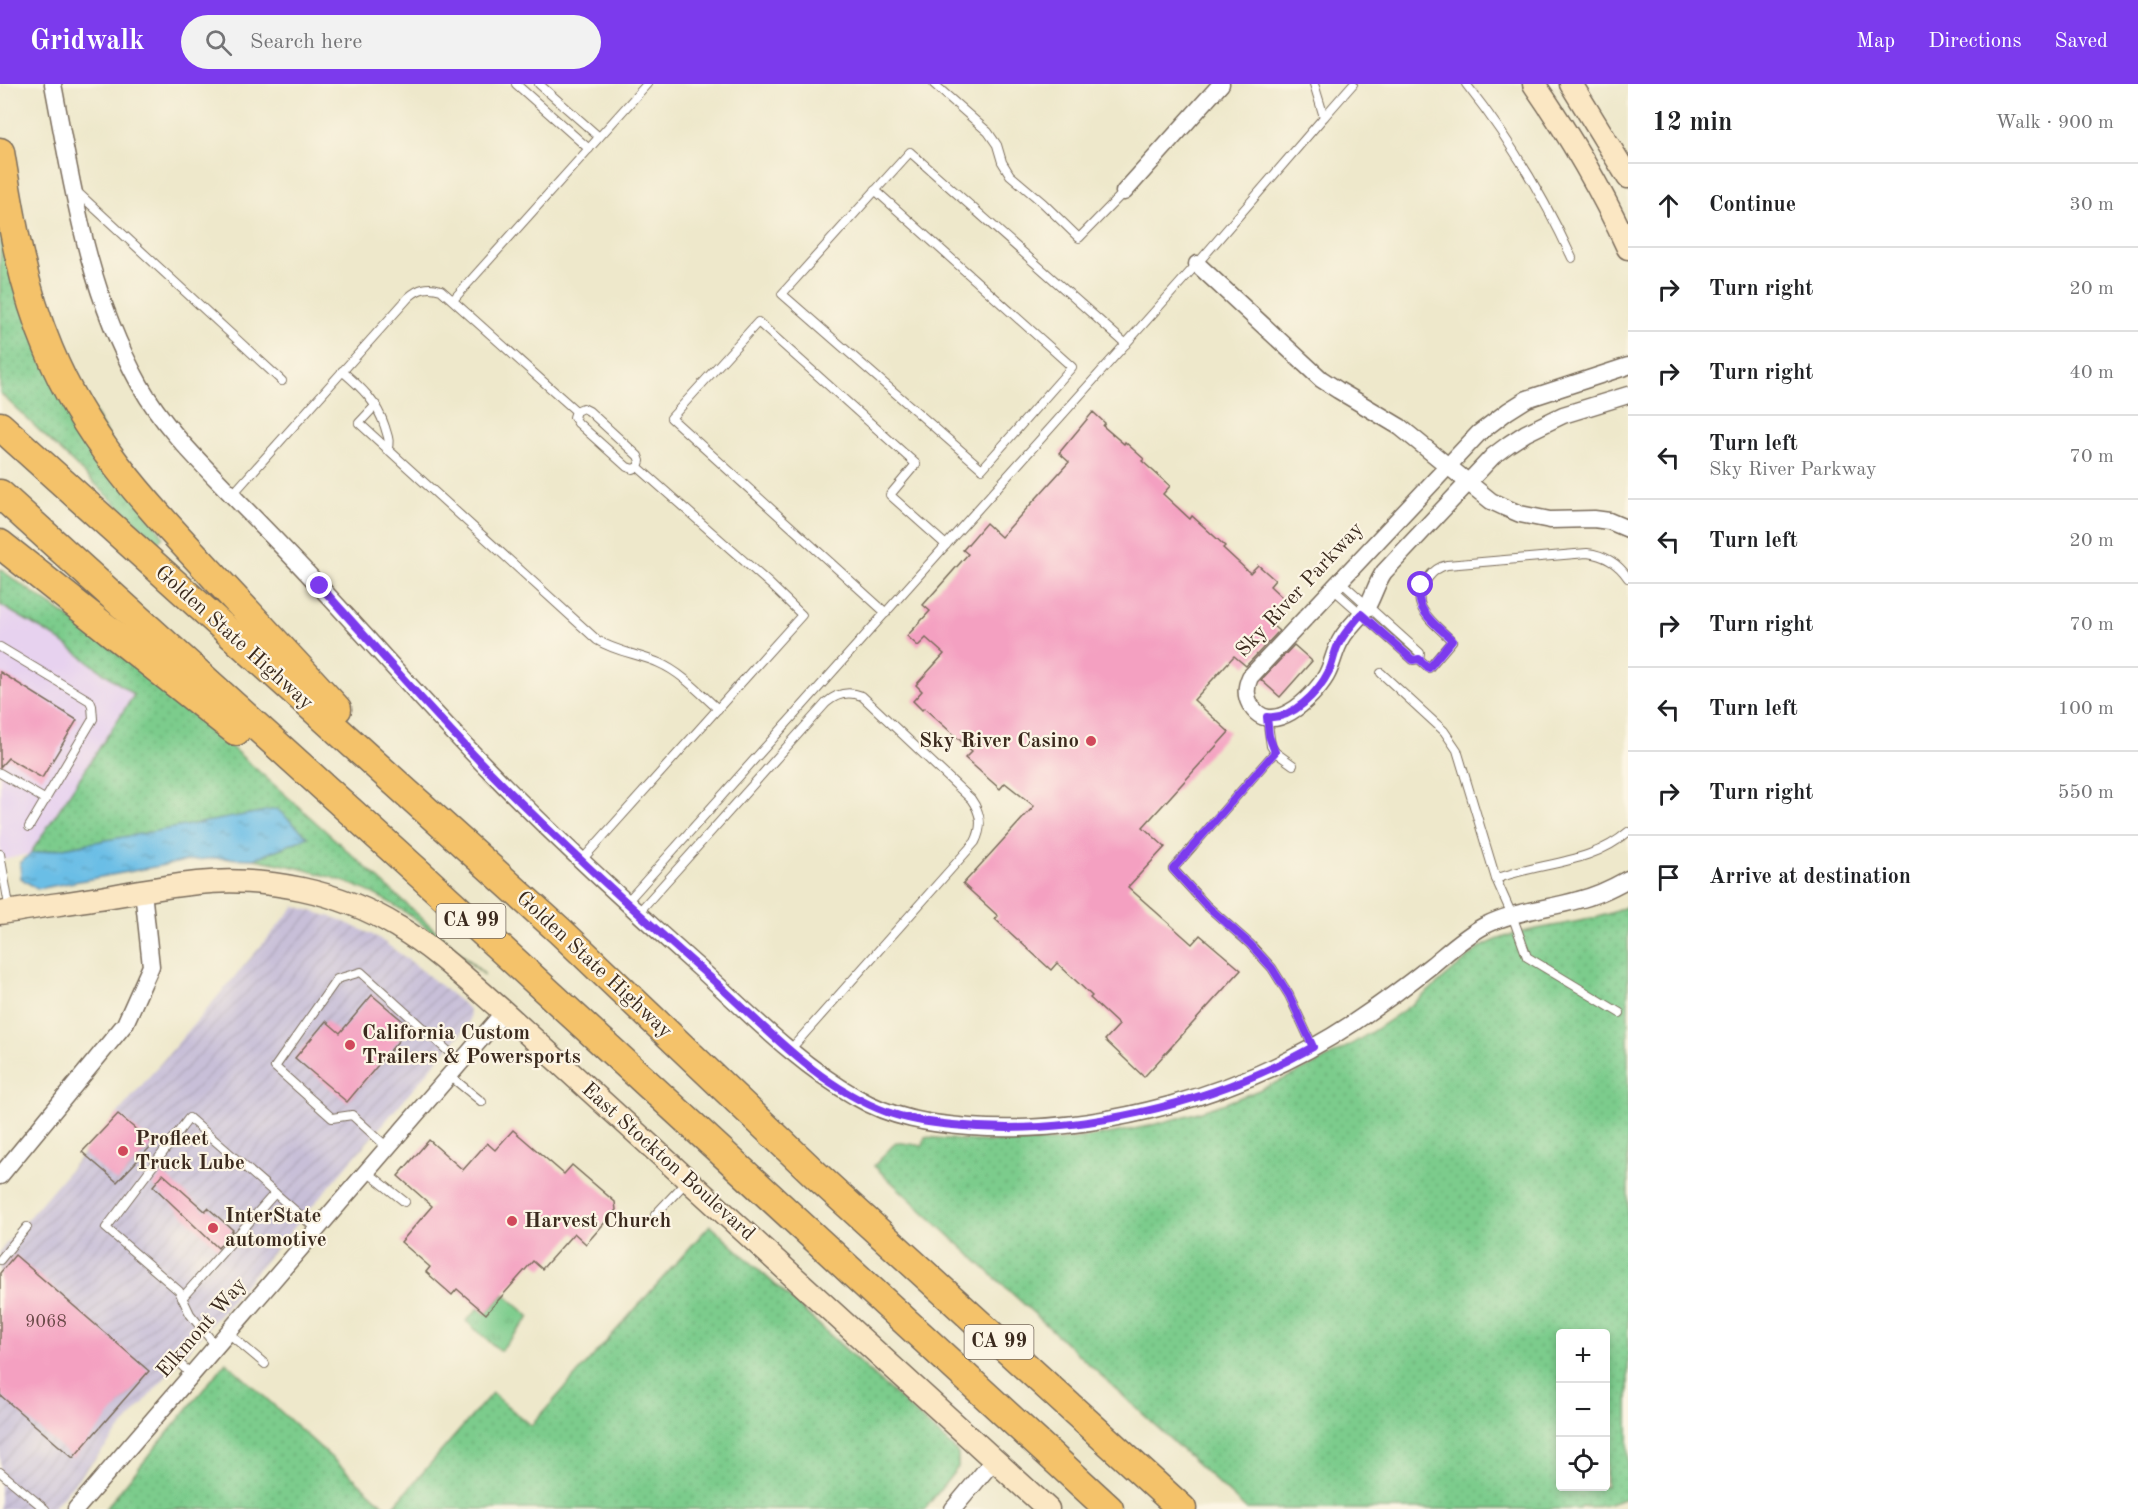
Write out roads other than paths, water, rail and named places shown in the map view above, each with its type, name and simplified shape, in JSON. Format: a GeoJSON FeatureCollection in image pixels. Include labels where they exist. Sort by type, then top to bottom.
{"type":"FeatureCollection","features":[{"type":"Feature","properties":{"kind":"highway"},"geometry":{"type":"LineString","coordinates":[[0,152],[11,218],[30,296],[58,371],[89,427],[141,498],[351,723],[380,769]]}},
{"type":"Feature","properties":{"kind":"highway","name":"Golden State Highway"},"geometry":{"type":"LineString","coordinates":[[0,426],[560,932],[816,1175],[1182,1509]]}},
{"type":"Feature","properties":{"kind":"highway","name":"CA 99"},"geometry":{"type":"LineString","coordinates":[[0,494],[422,876],[1109,1509]]}},
{"type":"Feature","properties":{"kind":"highway"},"geometry":{"type":"LineString","coordinates":[[0,544],[302,784],[422,876]]}},
{"type":"Feature","properties":{"kind":"main road"},"geometry":{"type":"LineString","coordinates":[[1534,84],[1578,151],[1608,205],[1628,248]]}},
{"type":"Feature","properties":{"kind":"main road"},"geometry":{"type":"LineString","coordinates":[[1571,84],[1628,177]]}},
{"type":"Feature","properties":{"kind":"main road","name":"East Stockton Boulevard"},"geometry":{"type":"LineString","coordinates":[[5,913],[198,883],[234,881],[272,884],[342,901],[371,912],[428,946],[504,1012],[1048,1509]]}},
{"type":"Feature","properties":{"kind":"street"},"geometry":{"type":"LineString","coordinates":[[53,84],[82,238],[100,297],[141,387],[167,425],[320,586],[482,763],[581,861],[790,1050],[858,1099],[890,1113],[922,1122],[1001,1128],[1071,1124],[1159,1107],[1222,1088],[1313,1047],[1402,988],[1469,934],[1484,926],[1512,915],[1580,900],[1628,879]]}},
{"type":"Feature","properties":{"kind":"street"},"geometry":{"type":"LineString","coordinates":[[1124,192],[1221,84]]}},
{"type":"Feature","properties":{"kind":"street"},"geometry":{"type":"LineString","coordinates":[[1197,264],[1321,379],[1393,422],[1491,501],[1520,514],[1550,520],[1609,521],[1628,529]]}},
{"type":"Feature","properties":{"kind":"street","name":"Sky River Parkway"},"geometry":{"type":"LineString","coordinates":[[1267,717],[1260,714],[1250,704],[1246,690],[1250,677],[1335,584],[1493,421],[1527,399],[1628,366]]}},
{"type":"Feature","properties":{"kind":"street"},"geometry":{"type":"LineString","coordinates":[[1267,717],[1274,718],[1288,713],[1312,694],[1328,672],[1342,637],[1364,610],[1384,572],[1493,456],[1526,433],[1582,408],[1628,395]]}},
{"type":"Feature","properties":{"kind":"street"},"geometry":{"type":"LineString","coordinates":[[0,1176],[125,1024],[151,966],[143,891]]}},
{"type":"Feature","properties":{"kind":"street","name":"Elkmont Way"},"geometry":{"type":"LineString","coordinates":[[76,1509],[186,1369],[216,1346],[228,1333],[504,1012]]}},
{"type":"Feature","properties":{"kind":"street"},"geometry":{"type":"LineString","coordinates":[[953,1509],[994,1460]]}},
{"type":"Feature","properties":{"kind":"lane"},"geometry":{"type":"LineString","coordinates":[[516,84],[589,149]]}},
{"type":"Feature","properties":{"kind":"lane"},"geometry":{"type":"LineString","coordinates":[[539,84],[599,137]]}},
{"type":"Feature","properties":{"kind":"lane"},"geometry":{"type":"LineString","coordinates":[[453,300],[647,84]]}},
{"type":"Feature","properties":{"kind":"lane"},"geometry":{"type":"LineString","coordinates":[[934,84],[988,132],[997,145],[1002,162],[1010,175],[1079,238],[1124,192]]}},
{"type":"Feature","properties":{"kind":"lane"},"geometry":{"type":"LineString","coordinates":[[1314,84],[1324,117]]}},
{"type":"Feature","properties":{"kind":"lane"},"geometry":{"type":"LineString","coordinates":[[632,908],[886,613],[1197,264],[1353,84]]}},
{"type":"Feature","properties":{"kind":"lane"},"geometry":{"type":"LineString","coordinates":[[1466,84],[1533,183],[1572,258]]}},
{"type":"Feature","properties":{"kind":"lane"},"geometry":{"type":"LineString","coordinates":[[875,190],[1072,367],[982,469],[782,294],[875,190],[910,152],[1126,344]]}},
{"type":"Feature","properties":{"kind":"lane"},"geometry":{"type":"LineString","coordinates":[[73,188],[282,381]]}},
{"type":"Feature","properties":{"kind":"lane"},"geometry":{"type":"LineString","coordinates":[[232,495],[413,292],[425,288],[441,290],[453,300],[576,411],[576,420],[586,430],[627,467],[633,469],[638,467]]}},
{"type":"Feature","properties":{"kind":"lane"},"geometry":{"type":"LineString","coordinates":[[886,613],[671,418],[758,322],[916,464],[890,495],[946,545]]}},
{"type":"Feature","properties":{"kind":"lane"},"geometry":{"type":"LineString","coordinates":[[342,371],[368,394],[376,405],[389,439],[387,450]]}},
{"type":"Feature","properties":{"kind":"lane"},"geometry":{"type":"LineString","coordinates":[[376,405],[359,423],[597,640],[612,648],[671,669],[718,709]]}},
{"type":"Feature","properties":{"kind":"lane"},"geometry":{"type":"LineString","coordinates":[[576,411],[582,408],[589,411],[638,456],[640,461],[638,467]]}},
{"type":"Feature","properties":{"kind":"lane"},"geometry":{"type":"LineString","coordinates":[[581,861],[802,615],[638,467]]}},
{"type":"Feature","properties":{"kind":"lane"},"geometry":{"type":"LineString","coordinates":[[1335,584],[1413,660],[1419,659],[1429,668],[1452,640],[1424,612],[1419,603],[1421,585],[1434,570],[1443,566],[1587,553],[1610,559],[1623,570],[1628,578]]}},
{"type":"Feature","properties":{"kind":"lane"},"geometry":{"type":"LineString","coordinates":[[0,647],[90,701],[92,706],[93,719],[29,827]]}},
{"type":"Feature","properties":{"kind":"lane"},"geometry":{"type":"LineString","coordinates":[[1381,673],[1444,731],[1454,744],[1496,879],[1527,957],[1620,1013]]}},
{"type":"Feature","properties":{"kind":"lane"},"geometry":{"type":"LineString","coordinates":[[632,908],[825,703],[844,693],[862,696],[971,799],[979,813],[980,828],[975,842],[790,1050]]}},
{"type":"Feature","properties":{"kind":"lane"},"geometry":{"type":"LineString","coordinates":[[1267,717],[1269,736],[1275,752],[1293,765]]}},
{"type":"Feature","properties":{"kind":"lane"},"geometry":{"type":"LineString","coordinates":[[1275,752],[1173,869],[1206,905],[1250,944],[1272,968],[1289,995],[1313,1047]]}},
{"type":"Feature","properties":{"kind":"lane"},"geometry":{"type":"LineString","coordinates":[[0,773],[46,800]]}},
{"type":"Feature","properties":{"kind":"lane"},"geometry":{"type":"LineString","coordinates":[[1496,879],[1585,857],[1608,847],[1628,832]]}},
{"type":"Feature","properties":{"kind":"lane"},"geometry":{"type":"LineString","coordinates":[[0,854],[5,913]]}},
{"type":"Feature","properties":{"kind":"lane"},"geometry":{"type":"LineString","coordinates":[[387,1147],[352,1115],[332,1118],[275,1067],[337,979],[362,972],[455,1069],[482,1102]]}},
{"type":"Feature","properties":{"kind":"lane"},"geometry":{"type":"LineString","coordinates":[[216,1346],[190,1314],[179,1291],[106,1228],[189,1118],[316,1229]]}},
{"type":"Feature","properties":{"kind":"lane"},"geometry":{"type":"LineString","coordinates":[[366,1171],[405,1202]]}},
{"type":"Feature","properties":{"kind":"lane"},"geometry":{"type":"LineString","coordinates":[[655,1215],[688,1180]]}},
{"type":"Feature","properties":{"kind":"lane"},"geometry":{"type":"LineString","coordinates":[[182,1298],[274,1193]]}},
{"type":"Feature","properties":{"kind":"lane"},"geometry":{"type":"LineString","coordinates":[[0,1260],[27,1227]]}},
{"type":"Feature","properties":{"kind":"lane"},"geometry":{"type":"LineString","coordinates":[[228,1333],[266,1364]]}},
{"type":"Feature","properties":{"kind":"lane"},"geometry":{"type":"LineString","coordinates":[[0,1472],[45,1509]]}},
{"type":"Feature","properties":{"kind":"water"},"geometry":{"type":"Polygon","coordinates":[[[277,809],[308,837],[254,859],[217,858],[186,861],[37,889],[21,878],[20,863],[30,854],[277,809]]]}},
{"type":"Feature","properties":{"kind":"place","name":"Sky River Casino"},"geometry":{"type":"Point","coordinates":[1091,741]}},
{"type":"Feature","properties":{"kind":"place","name":"California Custom Trailers & Powersports"},"geometry":{"type":"Point","coordinates":[350,1045]}},
{"type":"Feature","properties":{"kind":"place","name":"Profleet Truck Lube"},"geometry":{"type":"Point","coordinates":[123,1151]}},
{"type":"Feature","properties":{"kind":"place","name":"Harvest Church"},"geometry":{"type":"Point","coordinates":[512,1221]}},
{"type":"Feature","properties":{"kind":"place","name":"InterState automotive"},"geometry":{"type":"Point","coordinates":[213,1228]}}]}
